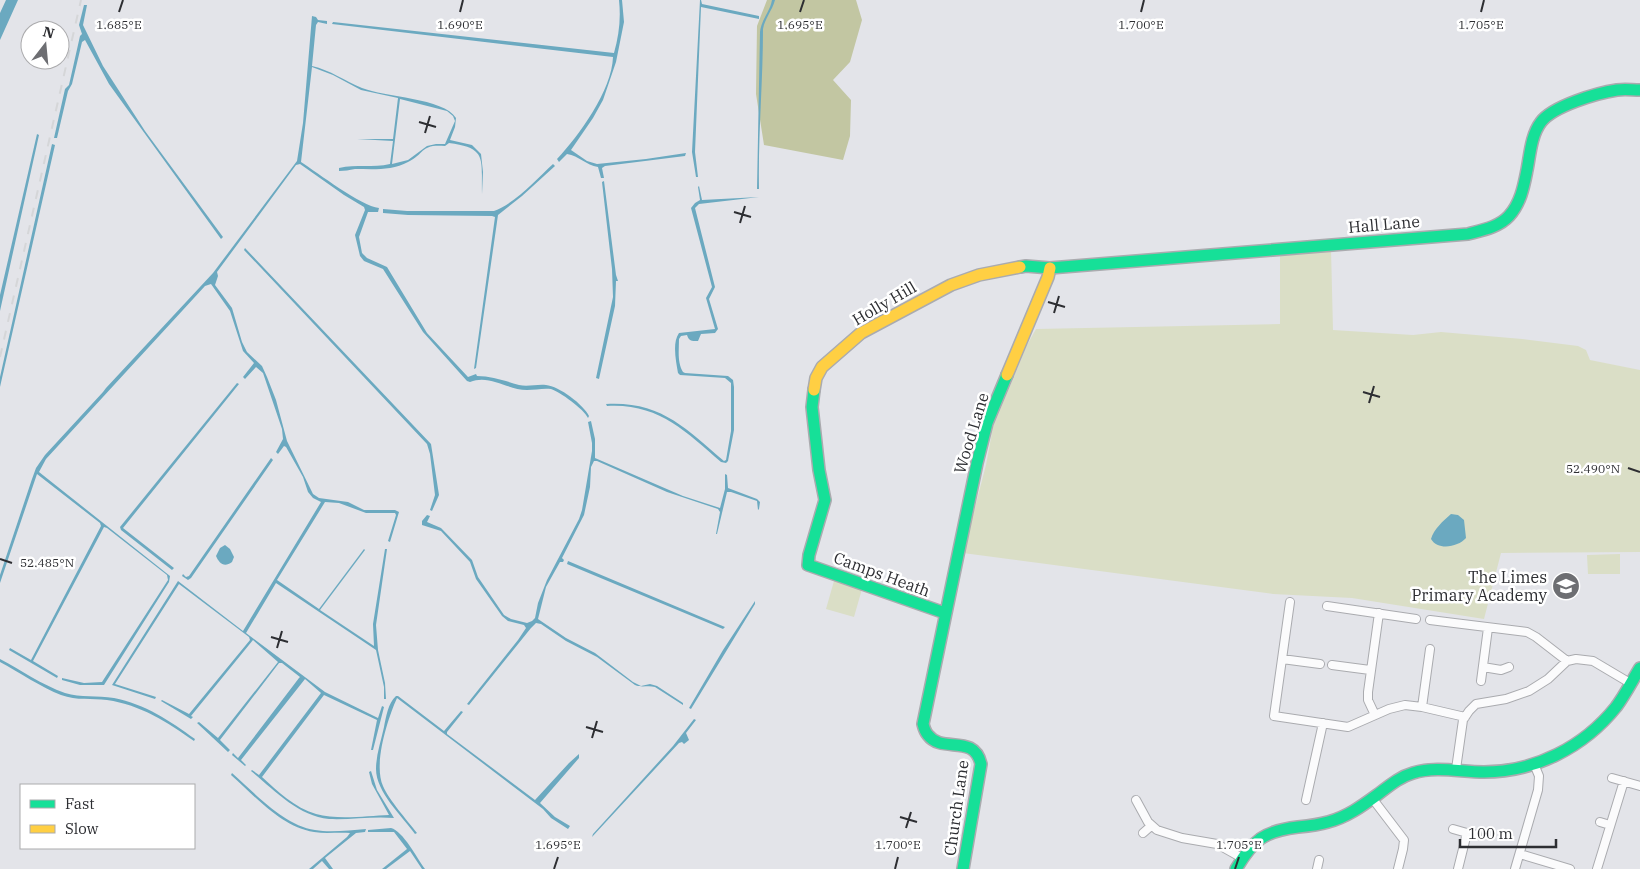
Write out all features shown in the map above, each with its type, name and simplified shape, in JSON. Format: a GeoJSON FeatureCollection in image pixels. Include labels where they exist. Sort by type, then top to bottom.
{"type":"FeatureCollection","features":[{"type":"Feature","properties":{"kind":"street","name":"Hall Lane"},"geometry":{"type":"LineString","coordinates":[[1050,268],[1468,234],[1486,230],[1505,221],[1514,210],[1520,197],[1534,137],[1540,124],[1548,114],[1561,106],[1617,90],[1640,90]]}},
{"type":"Feature","properties":{"kind":"street","name":"Holly Hill"},"geometry":{"type":"LineString","coordinates":[[808,565],[809,555],[825,500],[819,470],[812,406],[816,378],[822,367],[861,333],[951,285],[979,275],[1026,266],[1050,268]]}},
{"type":"Feature","properties":{"kind":"street","name":"Wood Lane"},"geometry":{"type":"LineString","coordinates":[[945,614],[987,423],[1048,277],[1050,268]]}},
{"type":"Feature","properties":{"kind":"street","name":"Camps Heath"},"geometry":{"type":"LineString","coordinates":[[808,565],[945,614]]}},
{"type":"Feature","properties":{"kind":"street"},"geometry":{"type":"LineString","coordinates":[[1290,602],[1274,716],[1348,727],[1389,709],[1405,706],[1422,707],[1465,718]]}},
{"type":"Feature","properties":{"kind":"street"},"geometry":{"type":"LineString","coordinates":[[1327,606],[1416,619]]}},
{"type":"Feature","properties":{"kind":"street"},"geometry":{"type":"LineString","coordinates":[[1375,715],[1368,700],[1368,692],[1379,613]]}},
{"type":"Feature","properties":{"kind":"street","name":"Church Lane"},"geometry":{"type":"LineString","coordinates":[[945,614],[923,724],[925,732],[929,737],[972,748],[981,757],[963,869]]}},
{"type":"Feature","properties":{"kind":"street"},"geometry":{"type":"LineString","coordinates":[[1430,620],[1526,632],[1536,637],[1567,661]]}},
{"type":"Feature","properties":{"kind":"street"},"geometry":{"type":"LineString","coordinates":[[1481,680],[1488,628]]}},
{"type":"Feature","properties":{"kind":"street"},"geometry":{"type":"LineString","coordinates":[[1422,707],[1425,666],[1430,649]]}},
{"type":"Feature","properties":{"kind":"street"},"geometry":{"type":"LineString","coordinates":[[1282,659],[1320,664]]}},
{"type":"Feature","properties":{"kind":"street"},"geometry":{"type":"LineString","coordinates":[[1456,769],[1465,718],[1476,704],[1506,700],[1529,691],[1548,679],[1567,661],[1576,659],[1593,661],[1630,683]]}},
{"type":"Feature","properties":{"kind":"street"},"geometry":{"type":"LineString","coordinates":[[1332,665],[1370,670]]}},
{"type":"Feature","properties":{"kind":"street"},"geometry":{"type":"LineString","coordinates":[[1482,667],[1501,670],[1508,667]]}},
{"type":"Feature","properties":{"kind":"street"},"geometry":{"type":"LineString","coordinates":[[1236,869],[1251,844],[1264,835],[1281,829],[1330,822],[1344,817],[1408,774],[1426,769],[1496,771],[1534,764],[1558,755],[1578,743],[1613,710],[1640,668]]}},
{"type":"Feature","properties":{"kind":"street"},"geometry":{"type":"LineString","coordinates":[[1306,800],[1318,763],[1323,723]]}},
{"type":"Feature","properties":{"kind":"street"},"geometry":{"type":"LineString","coordinates":[[1515,869],[1538,790],[1539,776],[1534,764]]}},
{"type":"Feature","properties":{"kind":"street"},"geometry":{"type":"LineString","coordinates":[[1612,778],[1640,786]]}},
{"type":"Feature","properties":{"kind":"street"},"geometry":{"type":"LineString","coordinates":[[1596,869],[1624,781]]}},
{"type":"Feature","properties":{"kind":"street"},"geometry":{"type":"LineString","coordinates":[[1372,798],[1404,840],[1398,869]]}},
{"type":"Feature","properties":{"kind":"street"},"geometry":{"type":"LineString","coordinates":[[1136,800],[1151,826],[1164,834],[1217,844],[1242,858]]}},
{"type":"Feature","properties":{"kind":"street"},"geometry":{"type":"LineString","coordinates":[[1600,822],[1610,825]]}},
{"type":"Feature","properties":{"kind":"street"},"geometry":{"type":"LineString","coordinates":[[1143,833],[1151,826]]}},
{"type":"Feature","properties":{"kind":"street"},"geometry":{"type":"LineString","coordinates":[[1454,829],[1477,835]]}},
{"type":"Feature","properties":{"kind":"street"},"geometry":{"type":"LineString","coordinates":[[1458,869],[1467,833]]}},
{"type":"Feature","properties":{"kind":"street"},"geometry":{"type":"LineString","coordinates":[[1520,854],[1570,869]]}},
{"type":"Feature","properties":{"kind":"street"},"geometry":{"type":"LineString","coordinates":[[1317,869],[1319,860]]}},
{"type":"Feature","properties":{"kind":"green space"},"geometry":{"type":"Polygon","coordinates":[[[767,0],[856,0],[862,20],[850,62],[833,80],[851,100],[850,136],[843,160],[764,145],[756,94],[757,26],[767,0]]]}},
{"type":"Feature","properties":{"kind":"green space"},"geometry":{"type":"Polygon","coordinates":[[[1331,249],[1333,330],[1413,335],[1441,332],[1578,346],[1586,350],[1590,360],[1640,370],[1640,552],[1501,553],[1484,619],[1352,598],[1273,594],[963,553],[986,465],[993,427],[1027,345],[1036,329],[1280,324],[1280,253],[1331,249]]]}},
{"type":"Feature","properties":{"kind":"green space"},"geometry":{"type":"Polygon","coordinates":[[[1620,554],[1620,574],[1588,574],[1587,555],[1620,554]]]}},
{"type":"Feature","properties":{"kind":"green space"},"geometry":{"type":"Polygon","coordinates":[[[834,581],[862,589],[854,617],[826,609],[834,581]]]}},
{"type":"Feature","properties":{"kind":"water"},"geometry":{"type":"Polygon","coordinates":[[[6,0],[18,0],[0,40],[0,13],[6,0]]]}},
{"type":"Feature","properties":{"kind":"water"},"geometry":{"type":"Polygon","coordinates":[[[619,0],[622,0],[624,22],[616,62],[603,100],[571,150],[587,161],[597,164],[686,153],[685,156],[605,166],[602,168],[604,178],[601,178],[598,167],[575,157],[567,154],[559,162],[557,159],[575,138],[601,98],[607,84],[613,57],[332,24],[333,22],[614,53],[619,27],[619,0]]]}},
{"type":"Feature","properties":{"kind":"water"},"geometry":{"type":"Polygon","coordinates":[[[700,0],[702,4],[759,16],[759,19],[701,7],[695,152],[698,177],[696,177],[692,152],[700,0]]]}},
{"type":"Feature","properties":{"kind":"water"},"geometry":{"type":"Polygon","coordinates":[[[772,0],[775,0],[763,29],[759,189],[757,189],[760,32],[772,0]]]}},
{"type":"Feature","properties":{"kind":"water"},"geometry":{"type":"Polygon","coordinates":[[[84,5],[87,5],[83,25],[103,66],[145,131],[223,237],[221,239],[109,84],[85,40],[82,42],[72,84],[68,91],[57,138],[54,138],[65,89],[69,85],[82,34],[79,25],[84,5]]]}},
{"type":"Feature","properties":{"kind":"water"},"geometry":{"type":"Polygon","coordinates":[[[312,16],[318,20],[327,21],[327,24],[318,22],[316,25],[312,66],[331,73],[362,88],[439,106],[449,111],[456,118],[450,140],[472,145],[481,154],[483,172],[482,194],[480,157],[470,148],[462,145],[449,143],[445,146],[431,146],[414,159],[395,167],[339,171],[339,168],[345,167],[390,164],[393,141],[357,139],[393,139],[398,98],[361,90],[333,75],[312,67],[301,162],[362,202],[379,208],[378,212],[368,212],[359,237],[362,253],[367,258],[387,267],[427,333],[468,377],[476,374],[477,376],[519,385],[551,386],[570,397],[589,416],[588,418],[571,401],[551,389],[527,390],[512,388],[492,381],[467,381],[423,332],[383,269],[364,261],[360,256],[355,235],[365,210],[364,207],[300,164],[296,165],[217,272],[218,276],[215,285],[232,308],[242,342],[247,352],[262,366],[276,400],[287,441],[313,494],[319,498],[348,502],[364,510],[395,510],[399,512],[390,542],[388,541],[395,513],[366,513],[339,503],[325,502],[277,580],[319,609],[364,549],[320,610],[374,646],[373,624],[385,549],[387,549],[376,625],[386,699],[384,699],[384,687],[376,650],[276,583],[246,633],[325,692],[378,718],[382,706],[384,707],[373,750],[371,750],[377,720],[324,695],[262,777],[301,808],[316,814],[343,817],[389,815],[372,784],[369,772],[371,771],[377,790],[394,818],[329,819],[318,817],[297,808],[251,771],[259,775],[321,693],[305,679],[241,760],[246,765],[232,755],[233,753],[238,758],[300,677],[282,663],[279,663],[220,740],[230,750],[228,752],[197,723],[199,722],[218,738],[278,662],[253,640],[191,716],[193,717],[191,719],[161,701],[189,714],[250,640],[249,637],[179,584],[115,684],[156,697],[155,699],[112,685],[178,581],[243,631],[321,502],[313,498],[308,492],[303,477],[286,447],[284,446],[278,454],[276,452],[283,439],[282,429],[263,373],[256,367],[245,379],[243,377],[254,363],[243,351],[230,311],[211,284],[205,286],[46,459],[39,472],[170,576],[169,582],[104,685],[80,685],[62,680],[62,678],[84,683],[102,682],[168,580],[167,575],[104,527],[33,661],[58,676],[57,678],[9,650],[10,648],[31,660],[101,526],[100,523],[37,474],[0,583],[0,575],[36,468],[45,455],[213,273],[297,161],[303,123],[312,16]],[[400,99],[392,164],[408,160],[427,146],[445,144],[455,121],[453,116],[447,111],[400,99]]]}},
{"type":"Feature","properties":{"kind":"water"},"geometry":{"type":"Polygon","coordinates":[[[37,134],[39,135],[0,311],[0,295],[37,134]]]}},
{"type":"Feature","properties":{"kind":"water"},"geometry":{"type":"Polygon","coordinates":[[[52,144],[55,145],[0,387],[0,377],[52,144]]]}},
{"type":"Feature","properties":{"kind":"water"},"geometry":{"type":"Polygon","coordinates":[[[553,164],[555,166],[498,215],[476,368],[474,369],[495,217],[408,215],[383,213],[383,209],[407,211],[494,211],[517,197],[553,164]]]}},
{"type":"Feature","properties":{"kind":"water"},"geometry":{"type":"Polygon","coordinates":[[[604,181],[618,281],[616,281],[615,306],[599,379],[596,378],[613,297],[612,269],[602,182],[604,181]]]}},
{"type":"Feature","properties":{"kind":"water"},"geometry":{"type":"Polygon","coordinates":[[[699,186],[702,200],[759,197],[699,204],[695,208],[715,287],[709,299],[718,329],[715,333],[701,334],[698,341],[691,340],[687,335],[681,336],[679,339],[679,360],[681,368],[685,373],[728,376],[733,380],[734,430],[726,463],[721,462],[683,430],[656,414],[641,409],[625,406],[607,406],[606,404],[625,404],[657,412],[684,428],[724,461],[726,460],[731,431],[731,383],[725,378],[680,375],[676,358],[675,347],[679,333],[715,329],[706,298],[712,287],[691,208],[700,200],[699,186]]]}},
{"type":"Feature","properties":{"kind":"water"},"geometry":{"type":"Polygon","coordinates":[[[245,248],[431,444],[439,495],[432,511],[430,510],[435,495],[427,444],[244,250],[245,248]]]}},
{"type":"Feature","properties":{"kind":"water"},"geometry":{"type":"Polygon","coordinates":[[[237,383],[239,384],[123,528],[174,568],[172,570],[121,530],[120,527],[237,383]]]}},
{"type":"Feature","properties":{"kind":"water"},"geometry":{"type":"Polygon","coordinates":[[[591,421],[595,439],[595,458],[683,496],[720,508],[725,489],[725,474],[727,475],[728,488],[757,499],[760,502],[759,509],[757,501],[727,492],[716,534],[720,512],[718,509],[667,492],[594,461],[591,467],[590,487],[584,515],[562,558],[563,562],[560,562],[546,587],[538,619],[566,638],[595,653],[641,686],[635,685],[597,657],[566,641],[541,624],[536,623],[469,705],[467,704],[526,628],[524,625],[508,621],[502,616],[476,579],[470,562],[441,531],[422,525],[422,521],[427,515],[430,516],[427,522],[441,528],[472,560],[478,577],[504,615],[527,623],[532,621],[535,618],[538,603],[547,580],[579,519],[592,443],[588,422],[591,421]]]}},
{"type":"Feature","properties":{"kind":"water"},"geometry":{"type":"Polygon","coordinates":[[[271,458],[273,460],[191,578],[188,580],[182,576],[183,574],[186,577],[189,576],[271,458]]]}},
{"type":"Feature","properties":{"kind":"water"},"geometry":{"type":"Polygon","coordinates":[[[1451,514],[1458,515],[1464,520],[1466,538],[1458,544],[1448,546],[1434,543],[1431,539],[1432,535],[1439,525],[1451,514]]]}},
{"type":"Feature","properties":{"kind":"water"},"geometry":{"type":"Polygon","coordinates":[[[225,545],[230,549],[234,557],[232,562],[227,565],[220,563],[216,556],[220,548],[225,545]]]}},
{"type":"Feature","properties":{"kind":"water"},"geometry":{"type":"Polygon","coordinates":[[[568,561],[725,627],[723,629],[567,564],[568,561]]]}},
{"type":"Feature","properties":{"kind":"water"},"geometry":{"type":"Polygon","coordinates":[[[755,601],[755,604],[691,709],[689,708],[723,650],[755,601]]]}},
{"type":"Feature","properties":{"kind":"water"},"geometry":{"type":"Polygon","coordinates":[[[0,659],[40,682],[65,693],[114,698],[136,704],[167,720],[195,739],[194,741],[164,721],[142,710],[119,702],[79,699],[61,695],[0,662],[0,659]]]}},
{"type":"Feature","properties":{"kind":"water"},"geometry":{"type":"Polygon","coordinates":[[[650,684],[657,686],[683,703],[683,705],[655,687],[641,686],[650,684]]]}},
{"type":"Feature","properties":{"kind":"water"},"geometry":{"type":"Polygon","coordinates":[[[396,696],[444,731],[461,711],[463,712],[447,734],[535,800],[579,754],[579,758],[540,803],[555,817],[570,826],[568,829],[551,818],[543,809],[397,698],[383,741],[380,777],[386,792],[417,833],[415,834],[385,795],[377,778],[377,758],[389,706],[396,696]]]}},
{"type":"Feature","properties":{"kind":"water"},"geometry":{"type":"Polygon","coordinates":[[[694,719],[696,720],[686,733],[689,740],[684,744],[682,742],[679,743],[592,837],[673,746],[694,719]]]}},
{"type":"Feature","properties":{"kind":"water"},"geometry":{"type":"Polygon","coordinates":[[[232,773],[271,808],[303,827],[327,831],[366,829],[365,832],[356,833],[325,858],[333,869],[329,869],[322,861],[313,869],[309,869],[350,833],[314,832],[290,824],[269,810],[231,775],[232,773]]]}},
{"type":"Feature","properties":{"kind":"water"},"geometry":{"type":"Polygon","coordinates":[[[391,828],[396,830],[405,839],[425,869],[422,869],[410,851],[386,869],[382,869],[407,849],[394,832],[368,832],[368,830],[391,828]]]}},
{"type":"Feature","properties":{"kind":"railway"},"geometry":{"type":"LineString","coordinates":[[0,357],[81,0]]}},
{"type":"Feature","properties":{"kind":"traffic: fast"},"geometry":{"type":"LineString","coordinates":[[1020,267],[1050,268],[1468,234],[1490,228],[1505,220],[1519,200],[1531,145],[1538,127],[1547,116],[1576,101],[1598,94],[1620,90],[1640,90]]}},
{"type":"Feature","properties":{"kind":"traffic: fast"},"geometry":{"type":"LineString","coordinates":[[963,869],[981,764],[972,749],[934,740],[926,733],[923,724],[977,463],[987,423],[1007,375]]}},
{"type":"Feature","properties":{"kind":"traffic: fast"},"geometry":{"type":"LineString","coordinates":[[814,390],[812,407],[819,470],[825,500],[809,555],[808,565],[945,613]]}},
{"type":"Feature","properties":{"kind":"traffic: fast"},"geometry":{"type":"LineString","coordinates":[[1236,869],[1254,844],[1268,834],[1335,820],[1360,807],[1394,782],[1408,775],[1431,770],[1503,771],[1540,762],[1557,755],[1589,734],[1603,721],[1616,707],[1640,668]]}},
{"type":"Feature","properties":{"kind":"traffic: slow"},"geometry":{"type":"LineString","coordinates":[[814,390],[816,378],[822,367],[861,333],[951,285],[979,275],[1020,267]]}},
{"type":"Feature","properties":{"kind":"traffic: slow"},"geometry":{"type":"LineString","coordinates":[[1007,375],[1048,277],[1050,268]]}},
{"type":"Feature","properties":{"kind":"place","name":"The Limes Primary Academy"},"geometry":{"type":"Point","coordinates":[1566,586]}}]}
